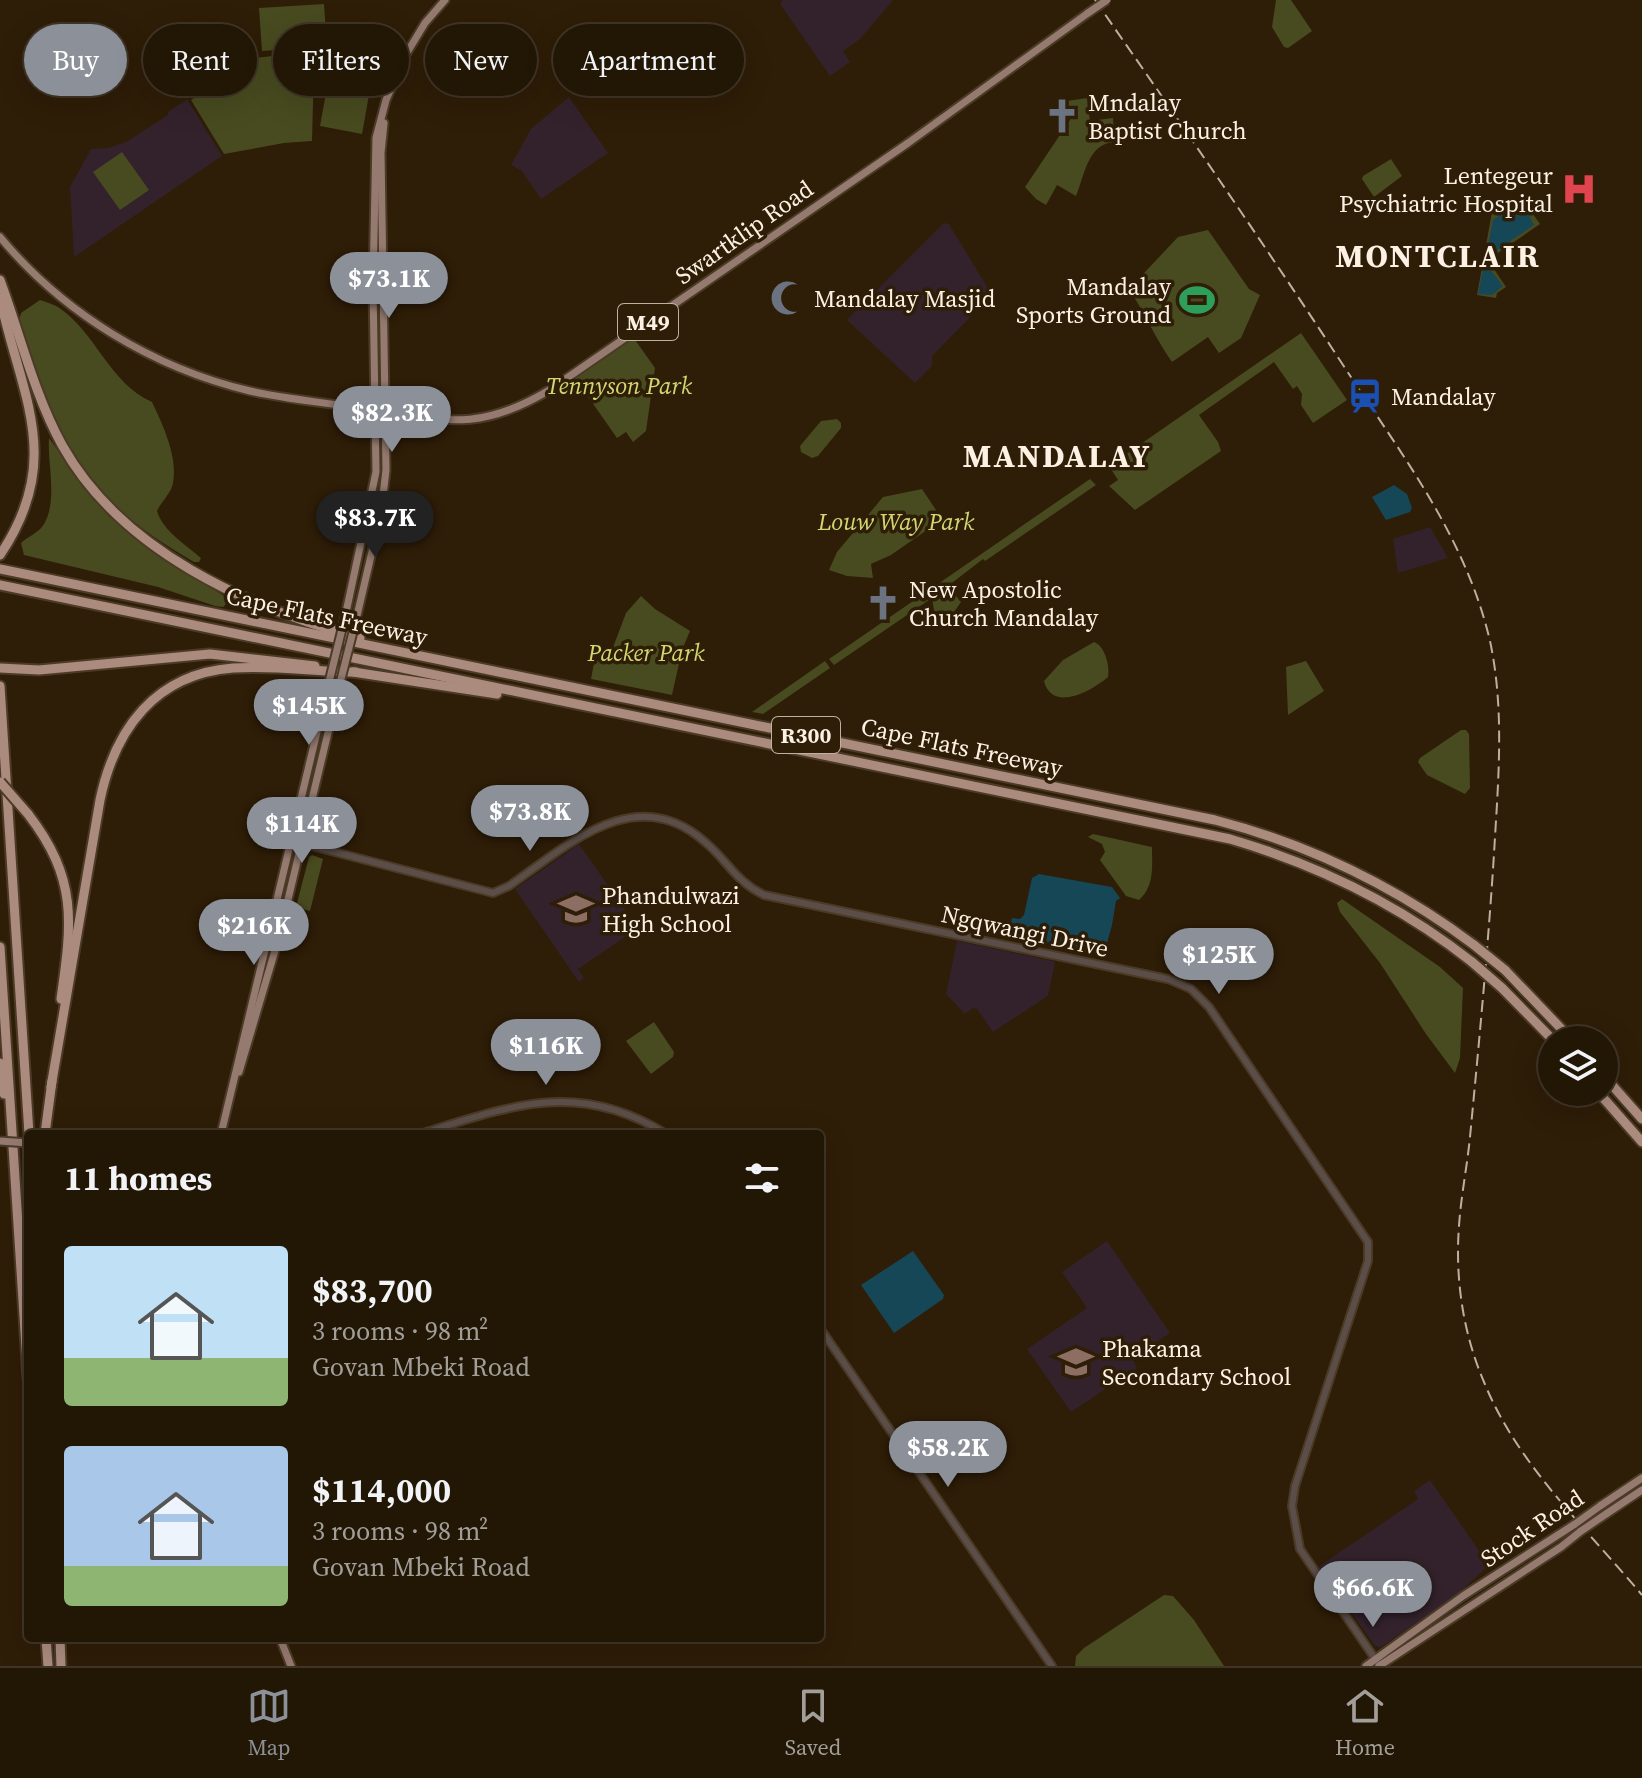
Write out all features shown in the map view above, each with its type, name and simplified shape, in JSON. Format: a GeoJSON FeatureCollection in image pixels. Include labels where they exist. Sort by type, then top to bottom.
{"type":"FeatureCollection","features":[{"type":"Feature","properties":{"kind":"highway"},"geometry":{"type":"LineString","coordinates":[[0,280],[45,408],[61,442],[85,480],[127,524],[176,559],[227,588],[277,610],[332,631],[479,668]]}},
{"type":"Feature","properties":{"kind":"highway"},"geometry":{"type":"LineString","coordinates":[[0,298],[32,414],[35,437],[33,480],[22,518],[0,555]]}},
{"type":"Feature","properties":{"kind":"highway","name":"Cape Flats Freeway"},"geometry":{"type":"LineString","coordinates":[[4,570],[1239,826],[1285,840],[1392,890],[1474,945],[1505,970],[1559,1026]]}},
{"type":"Feature","properties":{"kind":"highway","name":"Cape Flats Freeway"},"geometry":{"type":"LineString","coordinates":[[4,586],[1243,843],[1298,862],[1367,893],[1422,926],[1472,962],[1539,1026]]}},
{"type":"Feature","properties":{"kind":"highway"},"geometry":{"type":"LineString","coordinates":[[0,668],[15,670],[210,654],[248,656],[567,702]]}},
{"type":"Feature","properties":{"kind":"highway"},"geometry":{"type":"LineString","coordinates":[[51,1087],[100,800],[110,761],[130,724],[162,692],[186,679],[216,670],[254,667],[356,672]]}},
{"type":"Feature","properties":{"kind":"highway"},"geometry":{"type":"LineString","coordinates":[[0,686],[29,1130]]}},
{"type":"Feature","properties":{"kind":"highway"},"geometry":{"type":"LineString","coordinates":[[0,782],[46,840],[59,865],[70,913],[70,937],[46,1130]]}},
{"type":"Feature","properties":{"kind":"highway"},"geometry":{"type":"LineString","coordinates":[[0,947],[24,1325]]}},
{"type":"Feature","properties":{"kind":"highway"},"geometry":{"type":"LineString","coordinates":[[0,1063],[15,1205]]}},
{"type":"Feature","properties":{"kind":"highway"},"geometry":{"type":"LineString","coordinates":[[1618,1089],[1642,1112]]}},
{"type":"Feature","properties":{"kind":"highway"},"geometry":{"type":"LineString","coordinates":[[1618,1092],[1642,1119]]}},
{"type":"Feature","properties":{"kind":"highway"},"geometry":{"type":"LineString","coordinates":[[1610,1106],[1642,1142]]}},
{"type":"Feature","properties":{"kind":"highway"},"geometry":{"type":"LineString","coordinates":[[46,1642],[48,1666]]}},
{"type":"Feature","properties":{"kind":"highway"},"geometry":{"type":"LineString","coordinates":[[60,1642],[61,1666]]}},
{"type":"Feature","properties":{"kind":"main road"},"geometry":{"type":"LineString","coordinates":[[409,50],[445,0]]}},
{"type":"Feature","properties":{"kind":"main road","name":"Swartklip Road"},"geometry":{"type":"LineString","coordinates":[[376,410],[450,421],[474,420],[505,413],[532,401],[908,143],[1107,0]]}},
{"type":"Feature","properties":{"kind":"main road"},"geometry":{"type":"LineString","coordinates":[[222,1130],[345,617],[376,472],[373,285],[375,153],[382,112],[389,96]]}},
{"type":"Feature","properties":{"kind":"main road"},"geometry":{"type":"LineString","coordinates":[[230,1097],[255,1023],[302,844],[383,496],[386,412],[381,153],[390,96]]}},
{"type":"Feature","properties":{"kind":"main road","name":"M49"},"geometry":{"type":"LineString","coordinates":[[0,237],[40,279],[76,309],[129,344],[168,363],[249,390],[376,410]]}},
{"type":"Feature","properties":{"kind":"main road"},"geometry":{"type":"LineString","coordinates":[[0,1141],[24,1143]]}},
{"type":"Feature","properties":{"kind":"main road","name":"Stock Road"},"geometry":{"type":"LineString","coordinates":[[1378,1664],[1463,1596],[1578,1528],[1642,1478]]}},
{"type":"Feature","properties":{"kind":"main road","name":"Stock Road"},"geometry":{"type":"LineString","coordinates":[[1603,1510],[1642,1490]]}},
{"type":"Feature","properties":{"kind":"main road","name":"Stock Road"},"geometry":{"type":"LineString","coordinates":[[1366,1666],[1378,1664],[1561,1547],[1578,1528]]}},
{"type":"Feature","properties":{"kind":"main road"},"geometry":{"type":"LineString","coordinates":[[282,1642],[291,1666]]}},
{"type":"Feature","properties":{"kind":"street","name":"Ngqwangi Drive"},"geometry":{"type":"LineString","coordinates":[[302,844],[493,893],[595,827],[618,819],[648,817],[673,823],[695,834],[710,846],[739,880],[764,895],[1175,981],[1196,993],[1368,1242],[1368,1261],[1295,1486],[1292,1506],[1300,1549],[1378,1664]]}},
{"type":"Feature","properties":{"kind":"street"},"geometry":{"type":"LineString","coordinates":[[292,841],[302,844]]}},
{"type":"Feature","properties":{"kind":"street"},"geometry":{"type":"LineString","coordinates":[[433,1130],[514,1106],[564,1101],[618,1111],[658,1130]]}},
{"type":"Feature","properties":{"kind":"street"},"geometry":{"type":"LineString","coordinates":[[824,1334],[1052,1666]]}},
{"type":"Feature","properties":{"kind":"shaded area"},"geometry":{"type":"Polygon","coordinates":[[[783,0],[893,0],[860,39],[843,51],[850,62],[830,76],[780,4],[783,0]]]}},
{"type":"Feature","properties":{"kind":"shaded area"},"geometry":{"type":"Polygon","coordinates":[[[569,97],[608,153],[541,199],[522,171],[511,165],[531,129],[569,97]]]}},
{"type":"Feature","properties":{"kind":"shaded area"},"geometry":{"type":"Polygon","coordinates":[[[187,99],[222,156],[74,257],[70,187],[91,149],[126,142],[187,99]]]}},
{"type":"Feature","properties":{"kind":"shaded area"},"geometry":{"type":"Polygon","coordinates":[[[944,223],[949,224],[992,295],[932,356],[932,366],[915,383],[847,320],[944,223]]]}},
{"type":"Feature","properties":{"kind":"shaded area"},"geometry":{"type":"Polygon","coordinates":[[[1430,527],[1448,558],[1398,573],[1393,539],[1430,527]]]}},
{"type":"Feature","properties":{"kind":"shaded area","name":"Phandulwazi High School"},"geometry":{"type":"Polygon","coordinates":[[[579,844],[638,928],[578,969],[584,978],[579,982],[515,889],[579,844]]]}},
{"type":"Feature","properties":{"kind":"shaded area"},"geometry":{"type":"Polygon","coordinates":[[[957,941],[1053,961],[1048,996],[993,1032],[977,1009],[973,1008],[965,1014],[946,994],[957,941]]]}},
{"type":"Feature","properties":{"kind":"shaded area"},"geometry":{"type":"Polygon","coordinates":[[[1107,1241],[1170,1333],[1132,1359],[1137,1368],[1071,1412],[1027,1349],[1087,1308],[1062,1272],[1107,1241]]]}},
{"type":"Feature","properties":{"kind":"shaded area"},"geometry":{"type":"Polygon","coordinates":[[[1430,1480],[1489,1565],[1458,1594],[1381,1647],[1375,1646],[1318,1567],[1418,1499],[1414,1491],[1430,1480]]]}},
{"type":"Feature","properties":{"kind":"green space"},"geometry":{"type":"Polygon","coordinates":[[[1276,0],[1291,0],[1312,31],[1288,48],[1284,47],[1272,27],[1276,0]]]}},
{"type":"Feature","properties":{"kind":"green space"},"geometry":{"type":"Polygon","coordinates":[[[324,4],[325,24],[273,24],[273,50],[262,51],[259,8],[324,4]]]}},
{"type":"Feature","properties":{"kind":"green space"},"geometry":{"type":"Polygon","coordinates":[[[273,56],[273,96],[313,96],[312,141],[224,154],[191,100],[197,96],[257,96],[257,58],[273,56]]]}},
{"type":"Feature","properties":{"kind":"green space"},"geometry":{"type":"Polygon","coordinates":[[[325,96],[369,96],[362,134],[320,126],[325,96]]]}},
{"type":"Feature","properties":{"kind":"green space"},"geometry":{"type":"Polygon","coordinates":[[[1087,98],[1090,121],[1113,118],[1115,142],[1106,144],[1093,154],[1076,196],[1057,185],[1046,205],[1025,187],[1070,120],[1067,101],[1087,98]]]}},
{"type":"Feature","properties":{"kind":"green space"},"geometry":{"type":"Polygon","coordinates":[[[122,152],[149,190],[120,210],[93,172],[122,152]]]}},
{"type":"Feature","properties":{"kind":"green space"},"geometry":{"type":"Polygon","coordinates":[[[1391,159],[1402,176],[1374,197],[1363,176],[1391,159]]]}},
{"type":"Feature","properties":{"kind":"green space"},"geometry":{"type":"Polygon","coordinates":[[[1522,198],[1540,224],[1498,253],[1499,260],[1492,266],[1506,287],[1497,293],[1496,298],[1477,295],[1492,212],[1508,208],[1522,198]]]}},
{"type":"Feature","properties":{"kind":"green space","name":"Mandalay Sports Ground"},"geometry":{"type":"Polygon","coordinates":[[[1208,230],[1249,289],[1260,295],[1241,338],[1219,353],[1208,337],[1172,362],[1129,289],[1178,237],[1208,230]]]}},
{"type":"Feature","properties":{"kind":"green space"},"geometry":{"type":"Polygon","coordinates":[[[40,300],[58,307],[71,317],[125,383],[152,402],[168,441],[174,473],[171,490],[157,511],[169,531],[201,558],[199,562],[162,543],[133,521],[93,483],[70,452],[44,397],[19,320],[21,313],[40,300]]]}},
{"type":"Feature","properties":{"kind":"green space"},"geometry":{"type":"Polygon","coordinates":[[[1301,333],[1347,400],[1313,423],[1301,405],[1302,394],[1297,386],[1293,389],[1274,362],[1199,415],[1221,451],[1135,510],[1109,486],[1118,480],[1109,466],[1301,333]]]}},
{"type":"Feature","properties":{"kind":"green space","name":"Tennyson Park"},"geometry":{"type":"Polygon","coordinates":[[[633,337],[655,368],[646,431],[633,442],[626,432],[617,438],[575,378],[633,337]]]}},
{"type":"Feature","properties":{"kind":"green space"},"geometry":{"type":"Polygon","coordinates":[[[837,419],[841,428],[818,456],[812,458],[801,452],[800,446],[821,421],[837,419]]]}},
{"type":"Feature","properties":{"kind":"green space"},"geometry":{"type":"Polygon","coordinates":[[[49,438],[84,487],[120,524],[227,598],[228,602],[223,607],[215,606],[158,587],[24,555],[21,543],[42,527],[50,507],[49,438]]]}},
{"type":"Feature","properties":{"kind":"green space"},"geometry":{"type":"Polygon","coordinates":[[[1090,479],[1096,485],[985,561],[983,559],[948,586],[961,602],[949,619],[935,616],[932,598],[834,665],[829,659],[1090,479]]]}},
{"type":"Feature","properties":{"kind":"green space","name":"Louw Way Park"},"geometry":{"type":"Polygon","coordinates":[[[922,489],[940,516],[940,521],[891,555],[871,564],[873,578],[847,576],[829,570],[837,552],[883,497],[922,489]]]}},
{"type":"Feature","properties":{"kind":"green space","name":"Packer Park"},"geometry":{"type":"Polygon","coordinates":[[[641,596],[655,609],[690,631],[682,650],[672,695],[591,679],[594,663],[612,650],[626,613],[641,596]]]}},
{"type":"Feature","properties":{"kind":"green space"},"geometry":{"type":"Polygon","coordinates":[[[1094,642],[1106,657],[1108,677],[1073,696],[1055,696],[1048,691],[1044,681],[1063,660],[1094,642]]]}},
{"type":"Feature","properties":{"kind":"green space"},"geometry":{"type":"Polygon","coordinates":[[[825,661],[830,668],[763,714],[752,712],[825,661]]]}},
{"type":"Feature","properties":{"kind":"green space"},"geometry":{"type":"Polygon","coordinates":[[[1306,661],[1324,691],[1288,715],[1286,667],[1306,661]]]}},
{"type":"Feature","properties":{"kind":"green space"},"geometry":{"type":"Polygon","coordinates":[[[1461,730],[1469,734],[1470,788],[1465,794],[1427,775],[1418,762],[1461,730]]]}},
{"type":"Feature","properties":{"kind":"green space"},"geometry":{"type":"Polygon","coordinates":[[[1093,834],[1152,847],[1150,882],[1139,900],[1126,896],[1100,860],[1105,852],[1102,844],[1088,837],[1093,834]]]}},
{"type":"Feature","properties":{"kind":"green space"},"geometry":{"type":"Polygon","coordinates":[[[312,855],[323,859],[310,911],[296,907],[312,855]]]}},
{"type":"Feature","properties":{"kind":"green space"},"geometry":{"type":"Polygon","coordinates":[[[1342,899],[1440,967],[1463,988],[1460,1058],[1455,1073],[1380,963],[1340,912],[1337,903],[1342,899]]]}},
{"type":"Feature","properties":{"kind":"green space"},"geometry":{"type":"Polygon","coordinates":[[[654,1022],[674,1052],[673,1057],[651,1074],[626,1041],[654,1022]]]}},
{"type":"Feature","properties":{"kind":"green space"},"geometry":{"type":"Polygon","coordinates":[[[1164,1595],[1173,1596],[1194,1620],[1224,1666],[1075,1666],[1076,1656],[1084,1648],[1164,1595]]]}},
{"type":"Feature","properties":{"kind":"water"},"geometry":{"type":"Polygon","coordinates":[[[1513,210],[1518,217],[1527,211],[1534,225],[1494,252],[1496,259],[1488,267],[1503,286],[1492,295],[1478,294],[1493,220],[1505,211],[1513,210]]]}},
{"type":"Feature","properties":{"kind":"water"},"geometry":{"type":"Polygon","coordinates":[[[1394,485],[1407,494],[1412,508],[1410,512],[1386,520],[1372,497],[1394,485]]]}},
{"type":"Feature","properties":{"kind":"water"},"geometry":{"type":"Polygon","coordinates":[[[1039,874],[1112,887],[1120,898],[1116,901],[1104,954],[1014,936],[1010,928],[1012,918],[1020,919],[1024,915],[1032,878],[1039,874]]]}},
{"type":"Feature","properties":{"kind":"water"},"geometry":{"type":"Polygon","coordinates":[[[913,1251],[944,1295],[943,1299],[894,1333],[861,1285],[913,1251]]]}},
{"type":"Feature","properties":{"kind":"railway"},"geometry":{"type":"LineString","coordinates":[[1095,0],[1410,465],[1449,532],[1479,603],[1495,667],[1499,747],[1486,960],[1459,1226],[1458,1266],[1462,1306],[1484,1382],[1515,1440],[1554,1494],[1642,1595]]}},
{"type":"Feature","properties":{"kind":"place","name":"Mndalay Baptist Church"},"geometry":{"type":"Point","coordinates":[1062,116]}},
{"type":"Feature","properties":{"kind":"place","name":"Lentegeur Psychiatric Hospital"},"geometry":{"type":"Point","coordinates":[1579,189]}},
{"type":"Feature","properties":{"kind":"place","name":"Mandalay Masjid"},"geometry":{"type":"Point","coordinates":[788,298]}},
{"type":"Feature","properties":{"kind":"place","name":"Mandalay Sports Ground"},"geometry":{"type":"Point","coordinates":[1197,300]}},
{"type":"Feature","properties":{"kind":"place","name":"Mandalay"},"geometry":{"type":"Point","coordinates":[1365,396]}},
{"type":"Feature","properties":{"kind":"place","name":"New Apostolic Church Mandalay"},"geometry":{"type":"Point","coordinates":[883,603]}},
{"type":"Feature","properties":{"kind":"place","name":"Phandulwazi High School"},"geometry":{"type":"Point","coordinates":[576,909]}},
{"type":"Feature","properties":{"kind":"place","name":"Phakama Secondary School"},"geometry":{"type":"Point","coordinates":[1076,1362]}},
{"type":"Feature","properties":{"kind":"district","name":"MONTCLAIR"},"geometry":{"type":"Point","coordinates":[1438,256]}},
{"type":"Feature","properties":{"kind":"district","name":"MANDALAY"},"geometry":{"type":"Point","coordinates":[1057,456]}}]}
